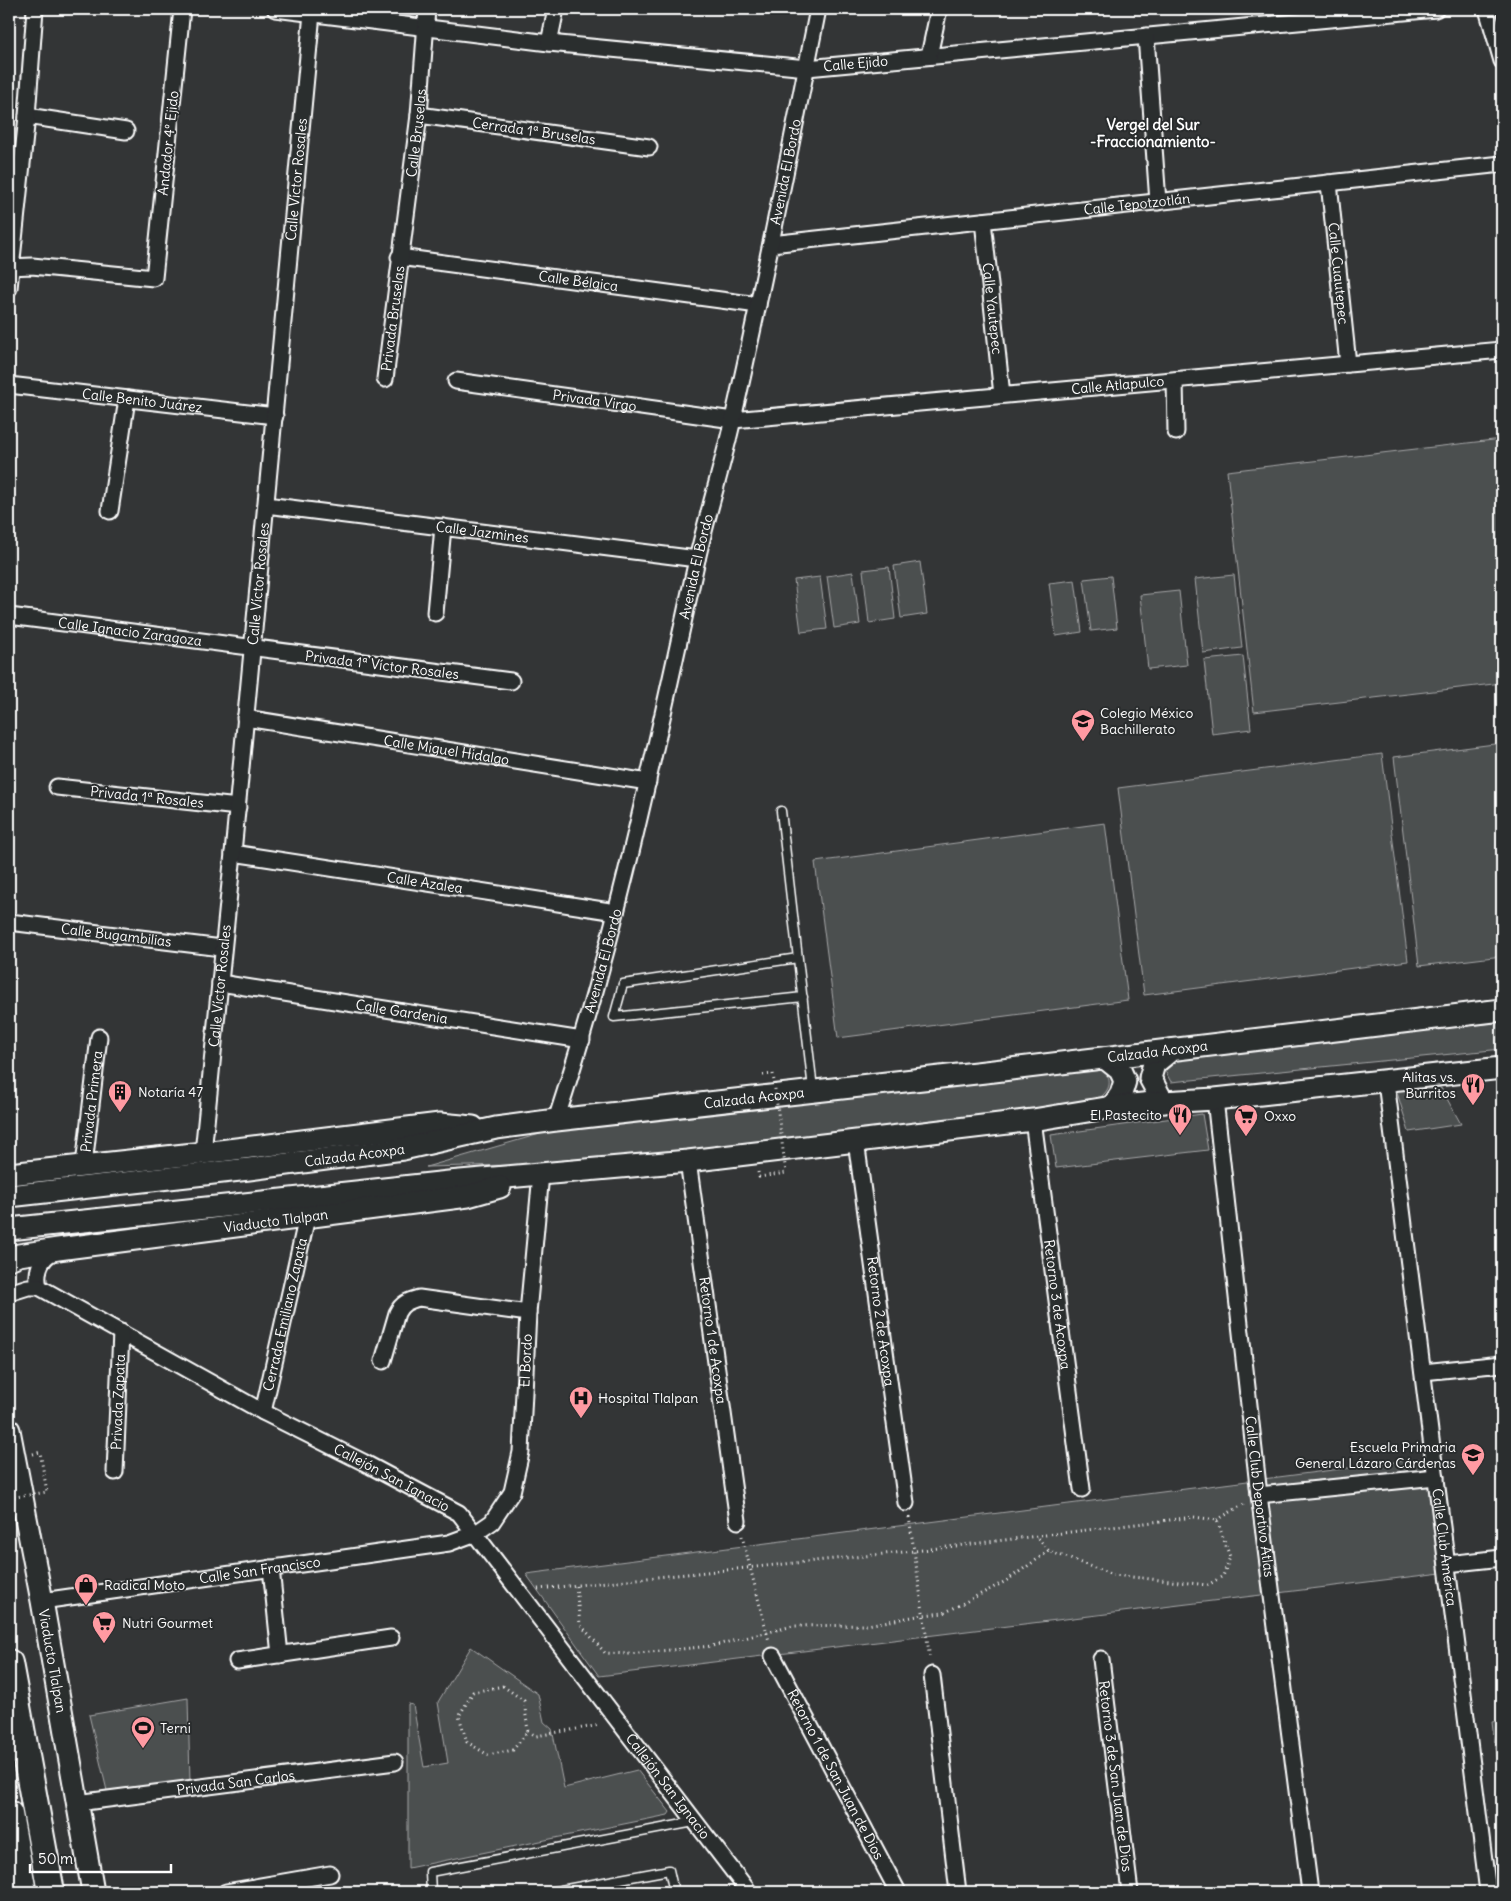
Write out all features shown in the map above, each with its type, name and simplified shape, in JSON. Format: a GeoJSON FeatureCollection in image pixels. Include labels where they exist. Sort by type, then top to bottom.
{"type":"FeatureCollection","features":[{"type":"Feature","properties":{"kind":"highway"},"geometry":{"type":"LineString","coordinates":[[9,1663],[51,1892]]}},
{"type":"Feature","properties":{"kind":"highway"},"geometry":{"type":"LineString","coordinates":[[9,1814],[23,1892]]}},
{"type":"Feature","properties":{"kind":"main road","name":"Calzada Acoxpa"},"geometry":{"type":"LineString","coordinates":[[9,1196],[249,1169],[403,1149],[496,1128],[556,1120],[1104,1058],[1502,1010]]}},
{"type":"Feature","properties":{"kind":"main road"},"geometry":{"type":"LineString","coordinates":[[1163,1102],[1150,1078],[1154,1064],[1171,1050]]}},
{"type":"Feature","properties":{"kind":"main road"},"geometry":{"type":"LineString","coordinates":[[1104,1058],[1120,1070],[1125,1081],[1121,1094],[1112,1107]]}},
{"type":"Feature","properties":{"kind":"main road"},"geometry":{"type":"LineString","coordinates":[[9,1230],[449,1182],[688,1161],[1033,1120],[1112,1107],[1163,1102],[1216,1100],[1502,1068]]}},
{"type":"Feature","properties":{"kind":"main road"},"geometry":{"type":"LineString","coordinates":[[9,1174],[440,1124],[496,1128]]}},
{"type":"Feature","properties":{"kind":"main road","name":"Viaducto Tlalpan"},"geometry":{"type":"LineString","coordinates":[[9,1259],[19,1255],[468,1196],[541,1174]]}},
{"type":"Feature","properties":{"kind":"main road","name":"Viaducto Tlalpan"},"geometry":{"type":"LineString","coordinates":[[9,1430],[12,1481],[42,1601],[93,1892]]}},
{"type":"Feature","properties":{"kind":"street"},"geometry":{"type":"LineString","coordinates":[[9,288],[27,116],[35,9]]}},
{"type":"Feature","properties":{"kind":"street","name":"Andador 4º Ejido"},"geometry":{"type":"LineString","coordinates":[[10,267],[32,266],[154,278],[182,9]]}},
{"type":"Feature","properties":{"kind":"street","name":"Calle Ejido"},"geometry":{"type":"LineString","coordinates":[[275,9],[549,43],[807,68],[1436,9]]}},
{"type":"Feature","properties":{"kind":"street","name":"Calle Bruselas"},"geometry":{"type":"LineString","coordinates":[[399,257],[419,115],[427,9]]}},
{"type":"Feature","properties":{"kind":"street"},"geometry":{"type":"LineString","coordinates":[[549,43],[556,9]]}},
{"type":"Feature","properties":{"kind":"street","name":"Avenida El Bordo"},"geometry":{"type":"LineString","coordinates":[[556,1120],[582,1040],[648,782],[697,559],[733,420],[771,244],[818,9]]}},
{"type":"Feature","properties":{"kind":"street"},"geometry":{"type":"LineString","coordinates":[[929,56],[939,9]]}},
{"type":"Feature","properties":{"kind":"street"},"geometry":{"type":"LineString","coordinates":[[1487,9],[1502,61]]}},
{"type":"Feature","properties":{"kind":"street","name":"Calle Víctor Rosales"},"geometry":{"type":"LineString","coordinates":[[203,1153],[222,948],[238,807],[312,13]]}},
{"type":"Feature","properties":{"kind":"street"},"geometry":{"type":"LineString","coordinates":[[1146,36],[1158,202]]}},
{"type":"Feature","properties":{"kind":"street","name":"Cerrada 1ª Bruselas"},"geometry":{"type":"LineString","coordinates":[[419,115],[648,147]]}},
{"type":"Feature","properties":{"kind":"street"},"geometry":{"type":"LineString","coordinates":[[27,116],[126,131]]}},
{"type":"Feature","properties":{"kind":"street","name":"Calle Tepotzotlán"},"geometry":{"type":"LineString","coordinates":[[771,244],[1502,164]]}},
{"type":"Feature","properties":{"kind":"street","name":"Calle Cuautepec"},"geometry":{"type":"LineString","coordinates":[[1329,183],[1348,364]]}},
{"type":"Feature","properties":{"kind":"street","name":"Calle Yautepec"},"geometry":{"type":"LineString","coordinates":[[983,221],[1002,395]]}},
{"type":"Feature","properties":{"kind":"street","name":"Calle Bélgica"},"geometry":{"type":"LineString","coordinates":[[399,257],[758,305]]}},
{"type":"Feature","properties":{"kind":"street","name":"Privada Bruselas"},"geometry":{"type":"LineString","coordinates":[[384,379],[399,257]]}},
{"type":"Feature","properties":{"kind":"street","name":"Calle Atlapulco"},"geometry":{"type":"LineString","coordinates":[[733,420],[1502,350]]}},
{"type":"Feature","properties":{"kind":"street"},"geometry":{"type":"LineString","coordinates":[[1175,380],[1176,432]]}},
{"type":"Feature","properties":{"kind":"street","name":"Privada Virgo"},"geometry":{"type":"LineString","coordinates":[[456,381],[733,420]]}},
{"type":"Feature","properties":{"kind":"street","name":"Calle Benito Juárez"},"geometry":{"type":"LineString","coordinates":[[9,385],[275,416]]}},
{"type":"Feature","properties":{"kind":"street"},"geometry":{"type":"LineString","coordinates":[[110,511],[127,399]]}},
{"type":"Feature","properties":{"kind":"street","name":"Calle Jazmines"},"geometry":{"type":"LineString","coordinates":[[266,505],[697,559]]}},
{"type":"Feature","properties":{"kind":"street"},"geometry":{"type":"LineString","coordinates":[[435,613],[443,527]]}},
{"type":"Feature","properties":{"kind":"street","name":"Calle Ignacio Zaragoza"},"geometry":{"type":"LineString","coordinates":[[9,616],[252,648]]}},
{"type":"Feature","properties":{"kind":"street","name":"Privada 1ª Víctor Rosales"},"geometry":{"type":"LineString","coordinates":[[252,648],[511,681]]}},
{"type":"Feature","properties":{"kind":"street","name":"Calle Miguel Hidalgo"},"geometry":{"type":"LineString","coordinates":[[245,718],[648,782]]}},
{"type":"Feature","properties":{"kind":"street","name":"Privada 1ª Rosales"},"geometry":{"type":"LineString","coordinates":[[56,787],[238,807]]}},
{"type":"Feature","properties":{"kind":"street","name":"Calle Azalea"},"geometry":{"type":"LineString","coordinates":[[233,853],[616,912]]}},
{"type":"Feature","properties":{"kind":"street","name":"Calle Bugambilias"},"geometry":{"type":"LineString","coordinates":[[9,922],[222,948]]}},
{"type":"Feature","properties":{"kind":"street","name":"Calle Gardenia"},"geometry":{"type":"LineString","coordinates":[[220,983],[582,1040]]}},
{"type":"Feature","properties":{"kind":"street","name":"Privada Primera"},"geometry":{"type":"LineString","coordinates":[[84,1166],[99,1037]]}},
{"type":"Feature","properties":{"kind":"street","name":"Calle Club América"},"geometry":{"type":"LineString","coordinates":[[1386,1082],[1488,1892]]}},
{"type":"Feature","properties":{"kind":"street","name":"Calle Club Deportivo Atlas"},"geometry":{"type":"LineString","coordinates":[[1216,1100],[1260,1495],[1310,1892]]}},
{"type":"Feature","properties":{"kind":"street","name":"Retorno 3 de Acoxpa"},"geometry":{"type":"LineString","coordinates":[[1033,1120],[1082,1489]]}},
{"type":"Feature","properties":{"kind":"street","name":"Retorno 2 de Acoxpa"},"geometry":{"type":"LineString","coordinates":[[856,1141],[906,1503]]}},
{"type":"Feature","properties":{"kind":"street","name":"Retorno 1 de Acoxpa"},"geometry":{"type":"LineString","coordinates":[[688,1161],[738,1521]]}},
{"type":"Feature","properties":{"kind":"street","name":"El Bordo"},"geometry":{"type":"LineString","coordinates":[[476,1533],[492,1522],[512,1492],[522,1452],[528,1313],[541,1174]]}},
{"type":"Feature","properties":{"kind":"street","name":"Cerrada Emiliano Zapata"},"geometry":{"type":"LineString","coordinates":[[263,1412],[307,1217]]}},
{"type":"Feature","properties":{"kind":"street"},"geometry":{"type":"LineString","coordinates":[[9,1294],[28,1287],[39,1287],[37,1279],[41,1264],[51,1253],[58,1250]]}},
{"type":"Feature","properties":{"kind":"street","name":"Callejón San Ignacio"},"geometry":{"type":"LineString","coordinates":[[39,1287],[263,1412],[424,1494],[459,1514],[476,1533],[749,1892]]}},
{"type":"Feature","properties":{"kind":"street"},"geometry":{"type":"LineString","coordinates":[[383,1361],[397,1312],[401,1305],[409,1301],[419,1298],[528,1313]]}},
{"type":"Feature","properties":{"kind":"street","name":"Privada Zapata"},"geometry":{"type":"LineString","coordinates":[[115,1472],[121,1332]]}},
{"type":"Feature","properties":{"kind":"street"},"geometry":{"type":"LineString","coordinates":[[1423,1372],[1502,1364]]}},
{"type":"Feature","properties":{"kind":"street"},"geometry":{"type":"LineString","coordinates":[[1260,1495],[1436,1477]]}},
{"type":"Feature","properties":{"kind":"street","name":"Calle San Francisco"},"geometry":{"type":"LineString","coordinates":[[42,1601],[449,1543],[476,1533]]}},
{"type":"Feature","properties":{"kind":"street"},"geometry":{"type":"LineString","coordinates":[[1447,1564],[1502,1558]]}},
{"type":"Feature","properties":{"kind":"street"},"geometry":{"type":"LineString","coordinates":[[271,1568],[280,1654]]}},
{"type":"Feature","properties":{"kind":"street"},"geometry":{"type":"LineString","coordinates":[[237,1661],[391,1638]]}},
{"type":"Feature","properties":{"kind":"street","name":"Retorno 1 de San Juan de Dios"},"geometry":{"type":"LineString","coordinates":[[773,1656],[898,1892]]}},
{"type":"Feature","properties":{"kind":"street","name":"Retorno 3 de San Juan de Dios"},"geometry":{"type":"LineString","coordinates":[[1101,1660],[1130,1892]]}},
{"type":"Feature","properties":{"kind":"street"},"geometry":{"type":"LineString","coordinates":[[932,1674],[958,1892]]}},
{"type":"Feature","properties":{"kind":"street","name":"Privada San Carlos"},"geometry":{"type":"LineString","coordinates":[[77,1803],[395,1762]]}},
{"type":"Feature","properties":{"kind":"street"},"geometry":{"type":"LineString","coordinates":[[226,1892],[330,1874]]}},
{"type":"Feature","properties":{"kind":"lane"},"geometry":{"type":"LineString","coordinates":[[781,811],[813,1091]]}},
{"type":"Feature","properties":{"kind":"lane"},"geometry":{"type":"LineString","coordinates":[[798,958],[623,984],[614,1017],[803,997]]}},
{"type":"Feature","properties":{"kind":"lane"},"geometry":{"type":"LineString","coordinates":[[431,1892],[430,1872],[694,1822]]}},
{"type":"Feature","properties":{"kind":"lane"},"geometry":{"type":"LineString","coordinates":[[550,1892],[669,1870],[674,1892]]}},
{"type":"Feature","properties":{"kind":"path"},"geometry":{"type":"LineString","coordinates":[[772,1074],[786,1173]]}},
{"type":"Feature","properties":{"kind":"path"},"geometry":{"type":"LineString","coordinates":[[12,1481],[47,1492],[40,1452]]}},
{"type":"Feature","properties":{"kind":"path"},"geometry":{"type":"LineString","coordinates":[[520,1591],[914,1551],[1194,1517],[1217,1520],[1260,1495]]}},
{"type":"Feature","properties":{"kind":"path"},"geometry":{"type":"LineString","coordinates":[[906,1503],[932,1674]]}},
{"type":"Feature","properties":{"kind":"path"},"geometry":{"type":"LineString","coordinates":[[1036,1536],[1049,1551],[1113,1575],[1208,1585],[1223,1576],[1230,1557],[1217,1520]]}},
{"type":"Feature","properties":{"kind":"path"},"geometry":{"type":"LineString","coordinates":[[738,1521],[773,1656]]}},
{"type":"Feature","properties":{"kind":"path"},"geometry":{"type":"LineString","coordinates":[[576,1586],[580,1624],[605,1653],[629,1654],[712,1646],[793,1626],[867,1625],[944,1613],[1006,1581],[1049,1551]]}},
{"type":"Feature","properties":{"kind":"path"},"geometry":{"type":"LineString","coordinates":[[503,1686],[524,1701],[528,1731],[513,1750],[488,1755],[466,1742],[460,1716],[473,1692],[503,1686]]}},
{"type":"Feature","properties":{"kind":"path"},"geometry":{"type":"LineString","coordinates":[[528,1731],[536,1736],[618,1722]]}},
{"type":"Feature","properties":{"kind":"shaded area"},"geometry":{"type":"Polygon","coordinates":[[[1502,439],[1502,683],[1254,712],[1227,471],[1502,439]]]}},
{"type":"Feature","properties":{"kind":"shaded area"},"geometry":{"type":"Polygon","coordinates":[[[920,562],[927,614],[901,618],[894,566],[920,562]]]}},
{"type":"Feature","properties":{"kind":"shaded area"},"geometry":{"type":"Polygon","coordinates":[[[889,567],[895,619],[869,623],[863,570],[889,567]]]}},
{"type":"Feature","properties":{"kind":"shaded area"},"geometry":{"type":"Polygon","coordinates":[[[853,572],[860,624],[834,628],[827,576],[853,572]]]}},
{"type":"Feature","properties":{"kind":"shaded area"},"geometry":{"type":"Polygon","coordinates":[[[1234,575],[1242,648],[1203,653],[1195,579],[1234,575]]]}},
{"type":"Feature","properties":{"kind":"shaded area"},"geometry":{"type":"Polygon","coordinates":[[[1111,576],[1117,628],[1091,631],[1084,579],[1111,576]]]}},
{"type":"Feature","properties":{"kind":"shaded area"},"geometry":{"type":"Polygon","coordinates":[[[820,577],[827,629],[801,632],[794,580],[820,577]]]}},
{"type":"Feature","properties":{"kind":"shaded area"},"geometry":{"type":"Polygon","coordinates":[[[1075,580],[1082,632],[1056,636],[1049,583],[1075,580]]]}},
{"type":"Feature","properties":{"kind":"shaded area"},"geometry":{"type":"Polygon","coordinates":[[[1179,591],[1187,665],[1148,669],[1140,595],[1179,591]]]}},
{"type":"Feature","properties":{"kind":"shaded area"},"geometry":{"type":"Polygon","coordinates":[[[1243,656],[1251,729],[1212,734],[1204,660],[1243,656]]]}},
{"type":"Feature","properties":{"kind":"shaded area"},"geometry":{"type":"Polygon","coordinates":[[[1502,743],[1502,956],[1419,966],[1394,757],[1502,743]]]}},
{"type":"Feature","properties":{"kind":"shaded area"},"geometry":{"type":"Polygon","coordinates":[[[1382,754],[1408,961],[1144,995],[1118,788],[1382,754]]]}},
{"type":"Feature","properties":{"kind":"shaded area"},"geometry":{"type":"Polygon","coordinates":[[[1105,823],[1128,1000],[838,1038],[815,862],[1105,823]]]}},
{"type":"Feature","properties":{"kind":"shaded area"},"geometry":{"type":"Polygon","coordinates":[[[1502,1022],[1502,1049],[1171,1082],[1165,1071],[1175,1058],[1502,1022]]]}},
{"type":"Feature","properties":{"kind":"shaded area"},"geometry":{"type":"Polygon","coordinates":[[[1098,1067],[1109,1078],[1109,1087],[1098,1099],[873,1131],[553,1164],[426,1167],[564,1127],[1098,1067]]]}},
{"type":"Feature","properties":{"kind":"shaded area"},"geometry":{"type":"Polygon","coordinates":[[[1441,1088],[1461,1124],[1409,1132],[1396,1089],[1441,1088]]]}},
{"type":"Feature","properties":{"kind":"shaded area"},"geometry":{"type":"Polygon","coordinates":[[[1202,1114],[1208,1150],[1056,1168],[1051,1135],[1202,1114]]]}},
{"type":"Feature","properties":{"kind":"shaded area"},"geometry":{"type":"Polygon","coordinates":[[[1426,1458],[1441,1573],[599,1676],[526,1574],[1426,1458]]]}},
{"type":"Feature","properties":{"kind":"shaded area"},"geometry":{"type":"Polygon","coordinates":[[[471,1647],[538,1694],[544,1722],[552,1729],[564,1788],[637,1770],[670,1812],[668,1815],[408,1868],[408,1704],[413,1705],[424,1767],[448,1763],[438,1702],[471,1647]]]}},
{"type":"Feature","properties":{"kind":"shaded area","name":"Terni"},"geometry":{"type":"Polygon","coordinates":[[[188,1698],[190,1783],[108,1795],[89,1715],[188,1698]]]}},
{"type":"Feature","properties":{"kind":"shaded area"},"geometry":{"type":"Polygon","coordinates":[[[1502,1720],[1502,1779],[1499,1779],[1492,1722],[1502,1720]]]}},
{"type":"Feature","properties":{"kind":"place","name":"Colegio México Bachillerato"},"geometry":{"type":"Point","coordinates":[1083,742]}},
{"type":"Feature","properties":{"kind":"place","name":"Alitas vs. Burritos"},"geometry":{"type":"Point","coordinates":[1473,1106]}},
{"type":"Feature","properties":{"kind":"place","name":"Notaría 47"},"geometry":{"type":"Point","coordinates":[120,1113]}},
{"type":"Feature","properties":{"kind":"place","name":"El Pastecito"},"geometry":{"type":"Point","coordinates":[1180,1136]}},
{"type":"Feature","properties":{"kind":"place","name":"Oxxo"},"geometry":{"type":"Point","coordinates":[1246,1137]}},
{"type":"Feature","properties":{"kind":"place","name":"Hospital Tlalpan"},"geometry":{"type":"Point","coordinates":[581,1419]}},
{"type":"Feature","properties":{"kind":"place","name":"Escuela Primaria General Lázaro Cárdenas"},"geometry":{"type":"Point","coordinates":[1473,1476]}},
{"type":"Feature","properties":{"kind":"place","name":"Radical Moto"},"geometry":{"type":"Point","coordinates":[86,1606]}},
{"type":"Feature","properties":{"kind":"place","name":"Nutri Gourmet"},"geometry":{"type":"Point","coordinates":[104,1644]}},
{"type":"Feature","properties":{"kind":"place","name":"Terni"},"geometry":{"type":"Point","coordinates":[143,1749]}},
{"type":"Feature","properties":{"kind":"district","name":"Vergel del Sur -Fraccionamiento-"},"geometry":{"type":"Point","coordinates":[1153,134]}}]}
